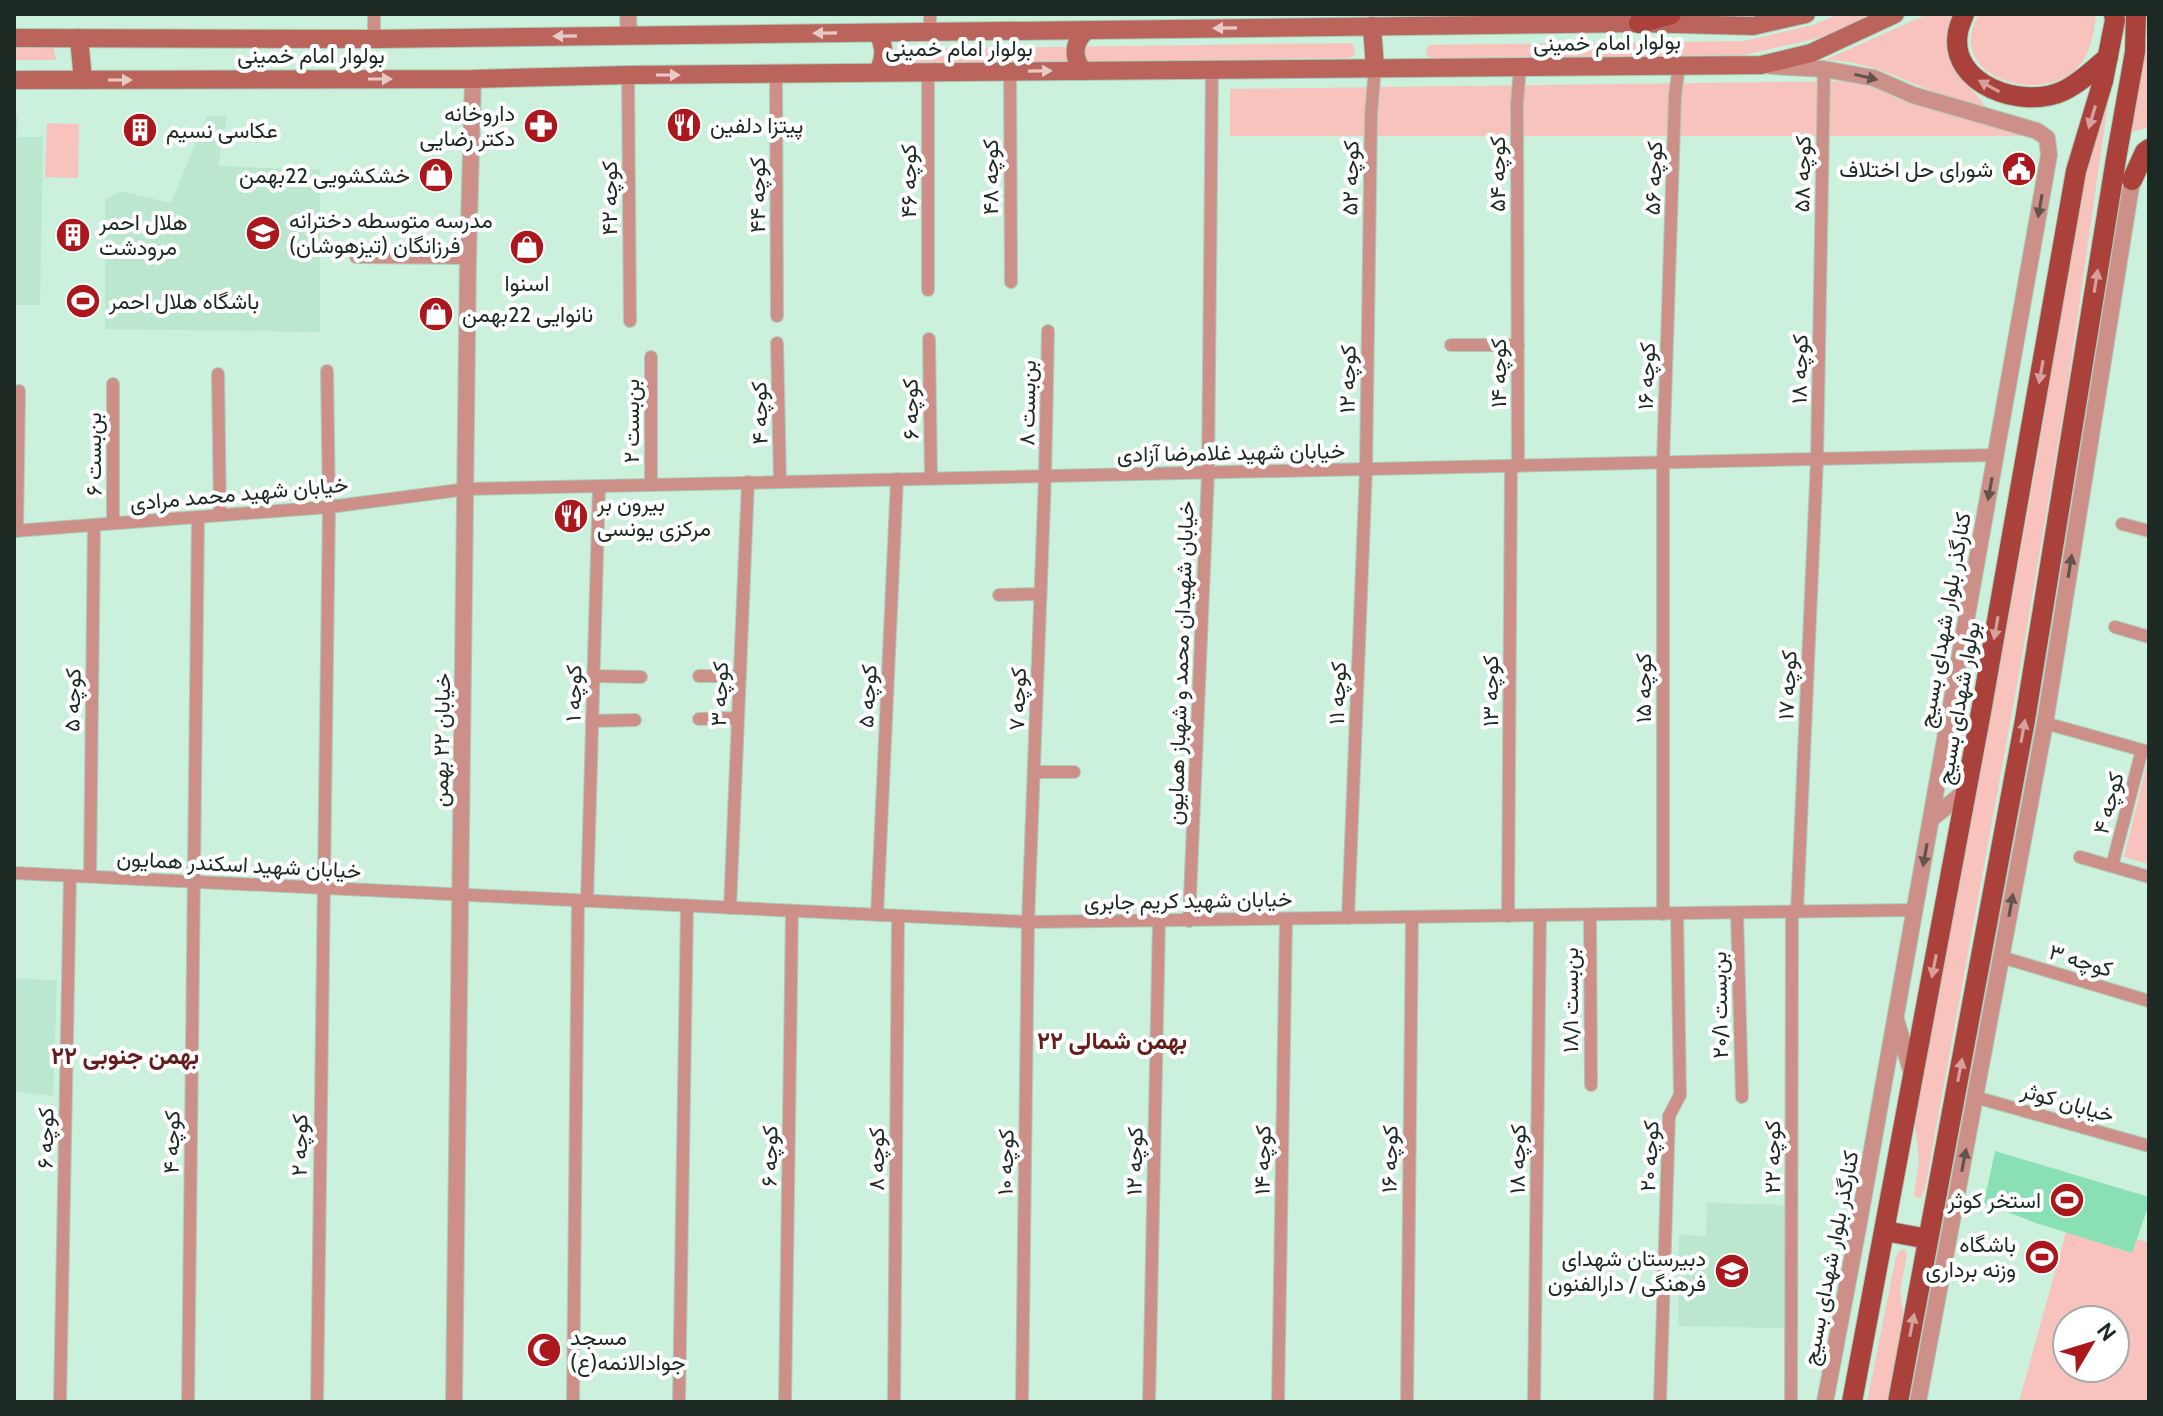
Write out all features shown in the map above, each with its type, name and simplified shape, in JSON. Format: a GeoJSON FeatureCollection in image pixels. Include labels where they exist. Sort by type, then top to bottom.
{"type":"FeatureCollection","features":[{"type":"Feature","properties":{"kind":"main road"},"geometry":{"type":"LineString","coordinates":[[1639,23],[1671,14]]}},
{"type":"Feature","properties":{"kind":"main road","name":"بولوار امام خمینی"},"geometry":{"type":"LineString","coordinates":[[14,38],[374,39],[878,33],[930,23],[1042,22],[1087,30],[1639,23],[1753,26],[1806,14]]}},
{"type":"Feature","properties":{"kind":"main road","name":"بولوار امام خمینی"},"geometry":{"type":"LineString","coordinates":[[14,80],[473,79],[878,72],[1761,65],[1811,53],[1895,14]]}},
{"type":"Feature","properties":{"kind":"main road"},"geometry":{"type":"LineString","coordinates":[[1964,14],[1957,33],[1959,54],[1971,74],[1988,87],[2013,96],[2038,97],[2062,92],[2108,57]]}},
{"type":"Feature","properties":{"kind":"main road","name":"بولوار شهدای بسیج"},"geometry":{"type":"LineString","coordinates":[[1852,1402],[1967,790],[2076,171],[2103,81],[2114,14]]}},
{"type":"Feature","properties":{"kind":"main road"},"geometry":{"type":"LineString","coordinates":[[2139,14],[2149,31]]}},
{"type":"Feature","properties":{"kind":"main road"},"geometry":{"type":"LineString","coordinates":[[1898,1402],[2014,778],[2139,14]]}},
{"type":"Feature","properties":{"kind":"main road"},"geometry":{"type":"LineString","coordinates":[[1372,26],[1375,68]]}},
{"type":"Feature","properties":{"kind":"main road"},"geometry":{"type":"LineString","coordinates":[[1083,71],[1078,65],[1075,50],[1077,42],[1087,30]]}},
{"type":"Feature","properties":{"kind":"main road"},"geometry":{"type":"LineString","coordinates":[[878,33],[884,46],[884,60],[878,72]]}},
{"type":"Feature","properties":{"kind":"main road"},"geometry":{"type":"LineString","coordinates":[[79,38],[83,80]]}},
{"type":"Feature","properties":{"kind":"main road"},"geometry":{"type":"LineString","coordinates":[[2132,180],[2149,149]]}},
{"type":"Feature","properties":{"kind":"main road"},"geometry":{"type":"LineString","coordinates":[[1885,1231],[1928,1239]]}},
{"type":"Feature","properties":{"kind":"street"},"geometry":{"type":"LineString","coordinates":[[374,14],[374,39]]}},
{"type":"Feature","properties":{"kind":"street"},"geometry":{"type":"LineString","coordinates":[[628,14],[629,36]]}},
{"type":"Feature","properties":{"kind":"street","name":"کنارگذر بلوار شهدای بسیج"},"geometry":{"type":"LineString","coordinates":[[1761,65],[1824,69],[1874,78],[1913,95],[2037,131],[2047,138],[2049,155],[1825,1402]]}},
{"type":"Feature","properties":{"kind":"street","name":"کوچه ۵۶"},"geometry":{"type":"LineString","coordinates":[[1669,292],[1675,95],[1679,66]]}},
{"type":"Feature","properties":{"kind":"street","name":"کوچه ۵۴"},"geometry":{"type":"LineString","coordinates":[[1518,281],[1517,104],[1520,67]]}},
{"type":"Feature","properties":{"kind":"street","name":"کوچه ۵۲"},"geometry":{"type":"LineString","coordinates":[[1369,289],[1371,114],[1375,68]]}},
{"type":"Feature","properties":{"kind":"street","name":"کوچه ۵۸"},"geometry":{"type":"LineString","coordinates":[[1820,280],[1824,69]]}},
{"type":"Feature","properties":{"kind":"street","name":"خیابان شهیدان محمد و شهباز همایون"},"geometry":{"type":"LineString","coordinates":[[1189,921],[1208,473],[1212,70]]}},
{"type":"Feature","properties":{"kind":"street","name":"کوچه ۴۶"},"geometry":{"type":"LineString","coordinates":[[928,72],[928,290]]}},
{"type":"Feature","properties":{"kind":"street","name":"کوچه ۴۸"},"geometry":{"type":"LineString","coordinates":[[1010,72],[1011,282]]}},
{"type":"Feature","properties":{"kind":"street","name":"کوچه ۴۴"},"geometry":{"type":"LineString","coordinates":[[776,74],[777,316]]}},
{"type":"Feature","properties":{"kind":"street","name":"کوچه ۴۲"},"geometry":{"type":"LineString","coordinates":[[628,75],[630,321]]}},
{"type":"Feature","properties":{"kind":"street","name":"خیابان ۲۲ بهمن"},"geometry":{"type":"LineString","coordinates":[[454,1402],[468,258],[473,79]]}},
{"type":"Feature","properties":{"kind":"street"},"geometry":{"type":"LineString","coordinates":[[1918,1402],[2045,723],[2132,180]]}},
{"type":"Feature","properties":{"kind":"street"},"geometry":{"type":"LineString","coordinates":[[356,257],[468,258]]}},
{"type":"Feature","properties":{"kind":"street","name":"کوچه ۱۸"},"geometry":{"type":"LineString","coordinates":[[1817,459],[1820,280]]}},
{"type":"Feature","properties":{"kind":"street","name":"کوچه ۱۴"},"geometry":{"type":"LineString","coordinates":[[1515,466],[1518,281]]}},
{"type":"Feature","properties":{"kind":"street","name":"کوچه ۱۲"},"geometry":{"type":"LineString","coordinates":[[1366,469],[1369,289]]}},
{"type":"Feature","properties":{"kind":"street","name":"کوچه ۱۶"},"geometry":{"type":"LineString","coordinates":[[1663,462],[1669,292]]}},
{"type":"Feature","properties":{"kind":"street","name":"بن‌بست ۸"},"geometry":{"type":"LineString","coordinates":[[1045,476],[1048,331]]}},
{"type":"Feature","properties":{"kind":"street","name":"کوچه ۶"},"geometry":{"type":"LineString","coordinates":[[929,339],[931,478]]}},
{"type":"Feature","properties":{"kind":"street","name":"کوچه ۴"},"geometry":{"type":"LineString","coordinates":[[777,343],[780,482]]}},
{"type":"Feature","properties":{"kind":"street"},"geometry":{"type":"LineString","coordinates":[[1451,345],[1518,345]]}},
{"type":"Feature","properties":{"kind":"street"},"geometry":{"type":"LineString","coordinates":[[2079,387],[2104,354]]}},
{"type":"Feature","properties":{"kind":"street","name":"بن‌بست ۲"},"geometry":{"type":"LineString","coordinates":[[651,357],[651,485]]}},
{"type":"Feature","properties":{"kind":"street"},"geometry":{"type":"LineString","coordinates":[[322,888],[329,507],[327,371]]}},
{"type":"Feature","properties":{"kind":"street"},"geometry":{"type":"LineString","coordinates":[[218,374],[220,515]]}},
{"type":"Feature","properties":{"kind":"street","name":"بن‌بست ۶"},"geometry":{"type":"LineString","coordinates":[[113,384],[113,523]]}},
{"type":"Feature","properties":{"kind":"street"},"geometry":{"type":"LineString","coordinates":[[16,531],[19,391]]}},
{"type":"Feature","properties":{"kind":"street","name":"خیابان شهید غلامرضا آزادی"},"geometry":{"type":"LineString","coordinates":[[467,489],[1996,455]]}},
{"type":"Feature","properties":{"kind":"street","name":"کوچه ۱۷"},"geometry":{"type":"LineString","coordinates":[[1794,912],[1817,459]]}},
{"type":"Feature","properties":{"kind":"street","name":"کوچه ۱۵"},"geometry":{"type":"LineString","coordinates":[[1663,462],[1663,914]]}},
{"type":"Feature","properties":{"kind":"street","name":"کوچه ۱۳"},"geometry":{"type":"LineString","coordinates":[[1508,916],[1515,466]]}},
{"type":"Feature","properties":{"kind":"street","name":"کوچه ۱۱"},"geometry":{"type":"LineString","coordinates":[[1348,918],[1366,469]]}},
{"type":"Feature","properties":{"kind":"street","name":"کوچه ۷"},"geometry":{"type":"LineString","coordinates":[[1028,922],[1045,476]]}},
{"type":"Feature","properties":{"kind":"street","name":"کوچه ۵"},"geometry":{"type":"LineString","coordinates":[[877,915],[897,479]]}},
{"type":"Feature","properties":{"kind":"street","name":"کوچه ۳"},"geometry":{"type":"LineString","coordinates":[[730,908],[748,482]]}},
{"type":"Feature","properties":{"kind":"street","name":"کوچه ۱"},"geometry":{"type":"LineString","coordinates":[[583,901],[599,486]]}},
{"type":"Feature","properties":{"kind":"street","name":"خیابان شهید محمد مرادی"},"geometry":{"type":"LineString","coordinates":[[16,531],[329,507],[467,489]]}},
{"type":"Feature","properties":{"kind":"street"},"geometry":{"type":"LineString","coordinates":[[194,882],[198,517]]}},
{"type":"Feature","properties":{"kind":"street"},"geometry":{"type":"LineString","coordinates":[[2122,524],[2149,531]]}},
{"type":"Feature","properties":{"kind":"street","name":"کوچه ۵"},"geometry":{"type":"LineString","coordinates":[[90,876],[94,525]]}},
{"type":"Feature","properties":{"kind":"street"},"geometry":{"type":"LineString","coordinates":[[999,595],[1040,594]]}},
{"type":"Feature","properties":{"kind":"street"},"geometry":{"type":"LineString","coordinates":[[2115,627],[2149,637]]}},
{"type":"Feature","properties":{"kind":"street"},"geometry":{"type":"LineString","coordinates":[[593,676],[641,677]]}},
{"type":"Feature","properties":{"kind":"street"},"geometry":{"type":"LineString","coordinates":[[699,676],[740,676]]}},
{"type":"Feature","properties":{"kind":"street"},"geometry":{"type":"LineString","coordinates":[[699,719],[738,718]]}},
{"type":"Feature","properties":{"kind":"street"},"geometry":{"type":"LineString","coordinates":[[592,721],[635,720]]}},
{"type":"Feature","properties":{"kind":"street"},"geometry":{"type":"LineString","coordinates":[[2045,723],[2146,751]]}},
{"type":"Feature","properties":{"kind":"street","name":"کوچه ۴"},"geometry":{"type":"LineString","coordinates":[[2112,866],[2146,751]]}},
{"type":"Feature","properties":{"kind":"street"},"geometry":{"type":"LineString","coordinates":[[1035,772],[1074,772]]}},
{"type":"Feature","properties":{"kind":"street"},"geometry":{"type":"LineString","coordinates":[[2014,778],[2023,840]]}},
{"type":"Feature","properties":{"kind":"street"},"geometry":{"type":"LineString","coordinates":[[1931,819],[1967,790]]}},
{"type":"Feature","properties":{"kind":"street"},"geometry":{"type":"LineString","coordinates":[[2080,857],[2149,877]]}},
{"type":"Feature","properties":{"kind":"street","name":"خیابان شهید اسکندر همایون"},"geometry":{"type":"LineString","coordinates":[[14,873],[461,895]]}},
{"type":"Feature","properties":{"kind":"street","name":"کوچه ۶"},"geometry":{"type":"LineString","coordinates":[[60,1402],[70,876]]}},
{"type":"Feature","properties":{"kind":"street","name":"کوچه ۴"},"geometry":{"type":"LineString","coordinates":[[188,1402],[194,882]]}},
{"type":"Feature","properties":{"kind":"street","name":"کوچه ۲"},"geometry":{"type":"LineString","coordinates":[[317,1402],[322,888]]}},
{"type":"Feature","properties":{"kind":"street","name":"خیابان شهید کریم جابری"},"geometry":{"type":"LineString","coordinates":[[461,895],[1028,922],[1915,910]]}},
{"type":"Feature","properties":{"kind":"street"},"geometry":{"type":"LineString","coordinates":[[573,1402],[583,901]]}},
{"type":"Feature","properties":{"kind":"street"},"geometry":{"type":"LineString","coordinates":[[679,1402],[687,906]]}},
{"type":"Feature","properties":{"kind":"street","name":"کوچه ۶"},"geometry":{"type":"LineString","coordinates":[[785,1402],[792,911]]}},
{"type":"Feature","properties":{"kind":"street","name":"کوچه ۲۲"},"geometry":{"type":"LineString","coordinates":[[1791,1402],[1794,912]]}},
{"type":"Feature","properties":{"kind":"street","name":"بن‌بست ۲۰/۱"},"geometry":{"type":"LineString","coordinates":[[1737,913],[1742,1097]]}},
{"type":"Feature","properties":{"kind":"street","name":"کوچه ۲۰"},"geometry":{"type":"LineString","coordinates":[[1660,1402],[1669,1116],[1680,1095],[1677,914]]}},
{"type":"Feature","properties":{"kind":"street","name":"بن‌بست ۱۸/۱"},"geometry":{"type":"LineString","coordinates":[[1590,915],[1591,1085]]}},
{"type":"Feature","properties":{"kind":"street","name":"کوچه ۸"},"geometry":{"type":"LineString","coordinates":[[894,1402],[898,916]]}},
{"type":"Feature","properties":{"kind":"street","name":"کوچه ۱۸"},"geometry":{"type":"LineString","coordinates":[[1534,1402],[1540,916]]}},
{"type":"Feature","properties":{"kind":"street","name":"کوچه ۱۶"},"geometry":{"type":"LineString","coordinates":[[1407,1402],[1412,917]]}},
{"type":"Feature","properties":{"kind":"street","name":"کوچه ۱۴"},"geometry":{"type":"LineString","coordinates":[[1278,1402],[1286,919]]}},
{"type":"Feature","properties":{"kind":"street","name":"کوچه ۱۲"},"geometry":{"type":"LineString","coordinates":[[1149,1402],[1159,921]]}},
{"type":"Feature","properties":{"kind":"street","name":"کوچه ۱۰"},"geometry":{"type":"LineString","coordinates":[[1022,1402],[1028,922]]}},
{"type":"Feature","properties":{"kind":"street","name":"کوچه ۳"},"geometry":{"type":"LineString","coordinates":[[2001,957],[2149,1000]]}},
{"type":"Feature","properties":{"kind":"street"},"geometry":{"type":"LineString","coordinates":[[1896,1018],[1913,1078]]}},
{"type":"Feature","properties":{"kind":"street","name":"خیابان کوثر"},"geometry":{"type":"LineString","coordinates":[[1975,1097],[2149,1146]]}},
{"type":"Feature","properties":{"kind":"street"},"geometry":{"type":"LineString","coordinates":[[1832,1365],[1867,1328]]}},
{"type":"Feature","properties":{"kind":"shaded area"},"geometry":{"type":"Polygon","coordinates":[[[1839,14],[1874,14],[1819,38],[1744,55],[1431,58],[1426,51],[1429,45],[1744,41],[1813,25],[1839,14]]]}},
{"type":"Feature","properties":{"kind":"shaded area"},"geometry":{"type":"Polygon","coordinates":[[[1928,14],[1957,14],[1964,80],[1987,108],[1866,66],[1825,60],[1928,14]]]}},
{"type":"Feature","properties":{"kind":"shaded area"},"geometry":{"type":"Polygon","coordinates":[[[1979,14],[2096,14],[2084,59],[2074,71],[2057,81],[2037,85],[2017,84],[1998,78],[1983,67],[1973,53],[1971,35],[1979,14]]]}},
{"type":"Feature","properties":{"kind":"shaded area"},"geometry":{"type":"Polygon","coordinates":[[[2143,38],[2149,51],[2149,127],[2132,132],[2143,38]]]}},
{"type":"Feature","properties":{"kind":"shaded area"},"geometry":{"type":"Polygon","coordinates":[[[1349,43],[1355,50],[1349,58],[909,63],[902,56],[906,49],[1349,43]]]}},
{"type":"Feature","properties":{"kind":"shaded area"},"geometry":{"type":"Polygon","coordinates":[[[53,46],[56,60],[14,60],[14,47],[53,46]]]}},
{"type":"Feature","properties":{"kind":"shaded area"},"geometry":{"type":"Polygon","coordinates":[[[1866,81],[1896,98],[2023,136],[1230,136],[1230,89],[1866,81]]]}},
{"type":"Feature","properties":{"kind":"shaded area"},"geometry":{"type":"Polygon","coordinates":[[[2109,96],[2066,397],[2018,679],[1925,1188],[1921,1198],[1917,1198],[1914,1194],[1919,1162],[1915,1123],[2044,419],[2079,187],[2109,96]]]}},
{"type":"Feature","properties":{"kind":"shaded area"},"geometry":{"type":"Polygon","coordinates":[[[18,114],[17,137],[43,137],[40,305],[14,305],[14,115],[18,114]]]}},
{"type":"Feature","properties":{"kind":"shaded area"},"geometry":{"type":"Polygon","coordinates":[[[207,116],[227,116],[218,166],[320,170],[320,332],[105,329],[105,200],[120,191],[171,203],[207,116]]]}},
{"type":"Feature","properties":{"kind":"shaded area"},"geometry":{"type":"Polygon","coordinates":[[[47,123],[79,124],[78,178],[45,177],[47,123]]]}},
{"type":"Feature","properties":{"kind":"shaded area"},"geometry":{"type":"Polygon","coordinates":[[[2149,755],[2149,864],[2124,857],[2149,755]]]}},
{"type":"Feature","properties":{"kind":"shaded area"},"geometry":{"type":"Polygon","coordinates":[[[14,979],[57,980],[53,1096],[14,1091],[14,979]]]}},
{"type":"Feature","properties":{"kind":"shaded area","name":"استخر کوثر"},"geometry":{"type":"Polygon","coordinates":[[[1995,1151],[2149,1197],[2132,1253],[1984,1203],[1995,1151]]]}},
{"type":"Feature","properties":{"kind":"shaded area","name":"دبیرستان شهدای فرهنگی / دارالفنون"},"geometry":{"type":"Polygon","coordinates":[[[1707,1203],[1786,1205],[1784,1328],[1678,1326],[1679,1235],[1706,1236],[1707,1203]]]}},
{"type":"Feature","properties":{"kind":"shaded area"},"geometry":{"type":"Polygon","coordinates":[[[2066,1232],[2132,1253],[2137,1239],[2149,1243],[2149,1402],[2019,1402],[2066,1232]]]}},
{"type":"Feature","properties":{"kind":"shaded area"},"geometry":{"type":"Polygon","coordinates":[[[1905,1249],[1907,1255],[1900,1290],[1904,1323],[1887,1402],[1867,1402],[1896,1256],[1905,1249]]]}},
{"type":"Feature","properties":{"kind":"place","name":"پیتزا دلفین"},"geometry":{"type":"Point","coordinates":[684,125]}},
{"type":"Feature","properties":{"kind":"place","name":"داروخانه دکتر رضایی"},"geometry":{"type":"Point","coordinates":[541,126]}},
{"type":"Feature","properties":{"kind":"place","name":"عکاسی نسیم"},"geometry":{"type":"Point","coordinates":[140,130]}},
{"type":"Feature","properties":{"kind":"place","name":"شورای حل اختلاف"},"geometry":{"type":"Point","coordinates":[2019,169]}},
{"type":"Feature","properties":{"kind":"place","name":"خشکشویی 22بهمن"},"geometry":{"type":"Point","coordinates":[436,175]}},
{"type":"Feature","properties":{"kind":"place","name":"مدرسه متوسطه دخترانه فرزانگان (تیزهوشان)"},"geometry":{"type":"Point","coordinates":[263,233]}},
{"type":"Feature","properties":{"kind":"place","name":"هلال احمر مرودشت"},"geometry":{"type":"Point","coordinates":[73,235]}},
{"type":"Feature","properties":{"kind":"place","name":"اسنوا"},"geometry":{"type":"Point","coordinates":[527,247]}},
{"type":"Feature","properties":{"kind":"place","name":"باشگاه هلال احمر"},"geometry":{"type":"Point","coordinates":[83,301]}},
{"type":"Feature","properties":{"kind":"place","name":"نانوایی 22بهمن"},"geometry":{"type":"Point","coordinates":[436,314]}},
{"type":"Feature","properties":{"kind":"place","name":"بیرون بر مرکزی یونسی"},"geometry":{"type":"Point","coordinates":[571,516]}},
{"type":"Feature","properties":{"kind":"place","name":"استخر کوثر"},"geometry":{"type":"Point","coordinates":[2067,1200]}},
{"type":"Feature","properties":{"kind":"place","name":"باشگاه وزنه برداری"},"geometry":{"type":"Point","coordinates":[2042,1257]}},
{"type":"Feature","properties":{"kind":"place","name":"دبیرستان شهدای فرهنگی / دارالفنون"},"geometry":{"type":"Point","coordinates":[1732,1271]}},
{"type":"Feature","properties":{"kind":"place","name":"مسجد جوادالانمه(ع)"},"geometry":{"type":"Point","coordinates":[544,1350]}},
{"type":"Feature","properties":{"kind":"district","name":"۲۲ بهمن شمالی"},"geometry":{"type":"Point","coordinates":[1112,1041]}},
{"type":"Feature","properties":{"kind":"district","name":"۲۲ بهمن جنوبی"},"geometry":{"type":"Point","coordinates":[125,1056]}}]}
